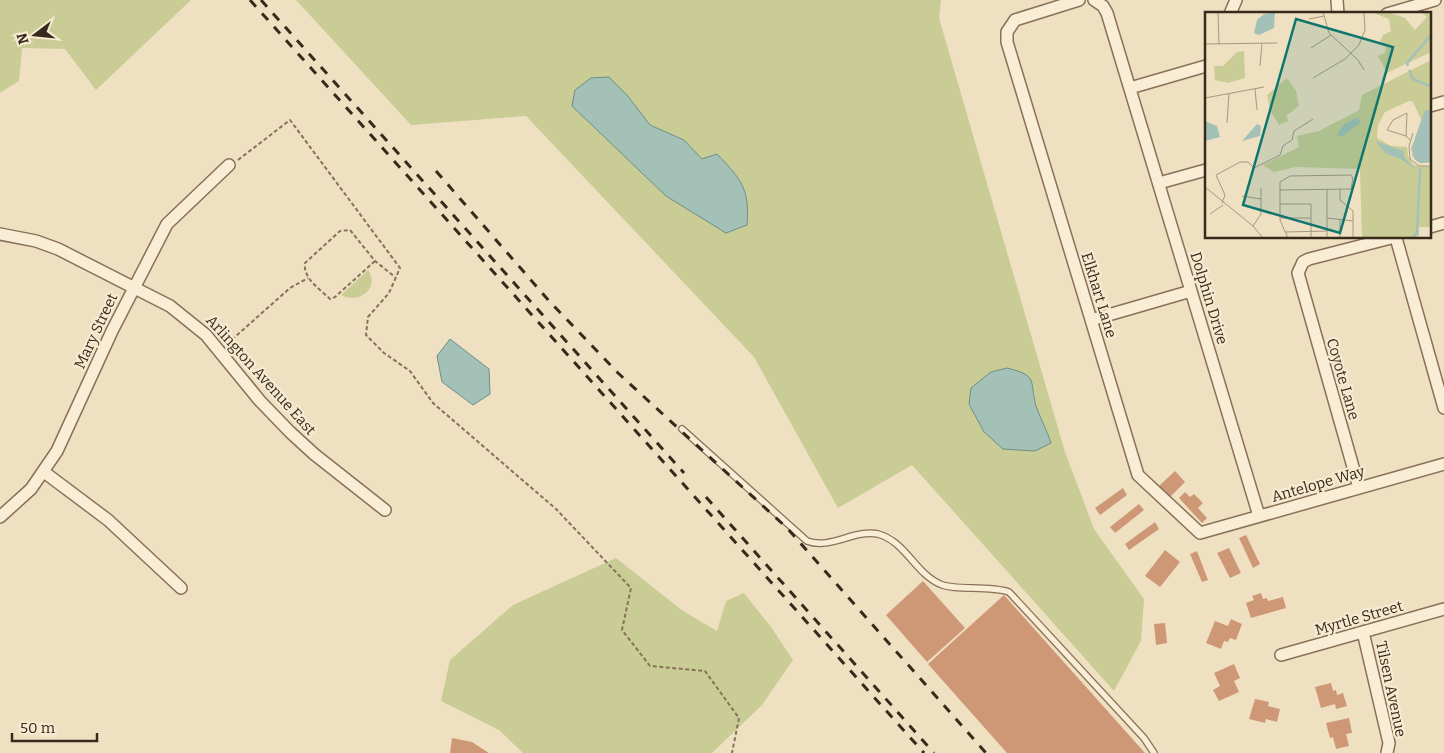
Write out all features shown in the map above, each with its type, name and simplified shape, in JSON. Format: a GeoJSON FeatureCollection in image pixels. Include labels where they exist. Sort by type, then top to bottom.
{"type":"FeatureCollection","features":[{"type":"Feature","properties":{"kind":"street","name":"Elkhart Lane"},"geometry":{"type":"LineString","coordinates":[[1080,0],[1015,20],[1007,32],[1008,42],[1138,475],[1200,532]]}},
{"type":"Feature","properties":{"kind":"street","name":"Dolphin Drive"},"geometry":{"type":"LineString","coordinates":[[1094,0],[1103,6],[1107,13],[1259,516]]}},
{"type":"Feature","properties":{"kind":"street"},"geometry":{"type":"LineString","coordinates":[[1231,12],[1236,0]]}},
{"type":"Feature","properties":{"kind":"street"},"geometry":{"type":"LineString","coordinates":[[1394,12],[1435,0]]}},
{"type":"Feature","properties":{"kind":"street"},"geometry":{"type":"LineString","coordinates":[[1130,88],[1205,66]]}},
{"type":"Feature","properties":{"kind":"street","name":"Mary Street"},"geometry":{"type":"LineString","coordinates":[[0,517],[31,489],[44,472],[68,431],[100,356],[167,224],[229,165]]}},
{"type":"Feature","properties":{"kind":"street"},"geometry":{"type":"LineString","coordinates":[[1159,183],[1205,170]]}},
{"type":"Feature","properties":{"kind":"street","name":"Arlington Avenue East"},"geometry":{"type":"LineString","coordinates":[[0,234],[36,241],[58,249],[134,286],[170,306],[190,320],[220,351],[260,401],[290,432],[314,454],[385,510]]}},
{"type":"Feature","properties":{"kind":"street","name":"Coyote Lane"},"geometry":{"type":"LineString","coordinates":[[1359,488],[1299,278],[1300,268],[1309,259],[1387,239]]}},
{"type":"Feature","properties":{"kind":"street"},"geometry":{"type":"LineString","coordinates":[[1396,239],[1444,408]]}},
{"type":"Feature","properties":{"kind":"street"},"geometry":{"type":"LineString","coordinates":[[1091,320],[1191,291]]}},
{"type":"Feature","properties":{"kind":"street","name":"Antelope Way"},"geometry":{"type":"LineString","coordinates":[[1200,532],[1444,464]]}},
{"type":"Feature","properties":{"kind":"street"},"geometry":{"type":"LineString","coordinates":[[44,472],[108,520],[181,588]]}},
{"type":"Feature","properties":{"kind":"street","name":"Myrtle Street"},"geometry":{"type":"LineString","coordinates":[[1281,656],[1444,609]]}},
{"type":"Feature","properties":{"kind":"street","name":"Tilsen Avenue"},"geometry":{"type":"LineString","coordinates":[[1363,632],[1389,743],[1387,753]]}},
{"type":"Feature","properties":{"kind":"lane"},"geometry":{"type":"LineString","coordinates":[[682,429],[807,541],[815,544],[863,533],[878,534],[898,546],[941,584],[987,587],[1009,592],[1144,738],[1154,753]]}},
{"type":"Feature","properties":{"kind":"path"},"geometry":{"type":"LineString","coordinates":[[229,165],[246,155],[290,120],[400,268],[389,293],[368,317],[366,335],[384,353],[410,371],[433,403],[556,509],[631,588],[622,630],[650,666],[705,671],[739,718],[732,753]]}},
{"type":"Feature","properties":{"kind":"path"},"geometry":{"type":"LineString","coordinates":[[375,261],[335,297],[330,299],[308,278],[304,270],[305,264],[340,231],[350,230],[375,261],[396,277]]}},
{"type":"Feature","properties":{"kind":"path"},"geometry":{"type":"LineString","coordinates":[[220,351],[290,288],[308,278]]}},
{"type":"Feature","properties":{"kind":"green space"},"geometry":{"type":"Polygon","coordinates":[[[0,0],[191,0],[96,90],[65,49],[22,48],[19,81],[0,93],[0,0]]]}},
{"type":"Feature","properties":{"kind":"green space"},"geometry":{"type":"Polygon","coordinates":[[[296,0],[941,0],[939,18],[1065,452],[1094,529],[1144,599],[1141,641],[1114,691],[912,465],[838,508],[754,357],[526,116],[411,125],[296,0]]]}},
{"type":"Feature","properties":{"kind":"green space"},"geometry":{"type":"Polygon","coordinates":[[[368,270],[372,283],[366,293],[354,298],[341,295],[368,270]]]}},
{"type":"Feature","properties":{"kind":"green space"},"geometry":{"type":"Polygon","coordinates":[[[616,558],[683,611],[717,631],[726,601],[744,593],[771,627],[793,660],[762,705],[712,753],[523,753],[499,730],[441,701],[450,660],[513,605],[616,558]]]}},
{"type":"Feature","properties":{"kind":"water"},"geometry":{"type":"Polygon","coordinates":[[[609,77],[627,95],[650,125],[684,140],[702,159],[717,154],[742,185],[747,202],[747,225],[726,233],[666,196],[572,106],[575,90],[591,78],[609,77]]]}},
{"type":"Feature","properties":{"kind":"water"},"geometry":{"type":"Polygon","coordinates":[[[450,339],[489,369],[490,394],[473,405],[442,382],[437,356],[450,339]]]}},
{"type":"Feature","properties":{"kind":"water"},"geometry":{"type":"Polygon","coordinates":[[[1007,368],[1024,374],[1031,380],[1036,406],[1051,443],[1035,451],[1003,449],[984,432],[969,404],[971,388],[991,372],[1007,368]]]}},
{"type":"Feature","properties":{"kind":"building"},"geometry":{"type":"Polygon","coordinates":[[[1175,471],[1185,482],[1170,497],[1159,486],[1175,471]]]}},
{"type":"Feature","properties":{"kind":"building"},"geometry":{"type":"Polygon","coordinates":[[[1123,488],[1127,495],[1100,515],[1095,508],[1123,488]]]}},
{"type":"Feature","properties":{"kind":"building"},"geometry":{"type":"Polygon","coordinates":[[[1185,492],[1190,497],[1194,494],[1203,503],[1198,508],[1207,518],[1202,523],[1179,498],[1185,492]]]}},
{"type":"Feature","properties":{"kind":"building"},"geometry":{"type":"Polygon","coordinates":[[[1139,504],[1144,510],[1115,533],[1110,527],[1139,504]]]}},
{"type":"Feature","properties":{"kind":"building"},"geometry":{"type":"Polygon","coordinates":[[[1155,522],[1159,529],[1129,550],[1125,544],[1155,522]]]}},
{"type":"Feature","properties":{"kind":"building"},"geometry":{"type":"Polygon","coordinates":[[[1246,535],[1260,564],[1253,568],[1239,538],[1246,535]]]}},
{"type":"Feature","properties":{"kind":"building"},"geometry":{"type":"Polygon","coordinates":[[[1229,548],[1241,573],[1230,578],[1217,553],[1229,548]]]}},
{"type":"Feature","properties":{"kind":"building"},"geometry":{"type":"Polygon","coordinates":[[[1165,550],[1180,562],[1160,587],[1145,576],[1165,550]]]}},
{"type":"Feature","properties":{"kind":"building"},"geometry":{"type":"Polygon","coordinates":[[[1197,551],[1208,580],[1202,582],[1190,554],[1197,551]]]}},
{"type":"Feature","properties":{"kind":"building"},"geometry":{"type":"Polygon","coordinates":[[[923,581],[965,628],[927,662],[886,615],[923,581]]]}},
{"type":"Feature","properties":{"kind":"building"},"geometry":{"type":"Polygon","coordinates":[[[1261,593],[1263,599],[1267,598],[1268,601],[1283,597],[1286,608],[1251,618],[1246,603],[1254,600],[1252,596],[1261,593]]]}},
{"type":"Feature","properties":{"kind":"building"},"geometry":{"type":"Polygon","coordinates":[[[1004,595],[1145,753],[1007,753],[928,664],[1004,595]]]}},
{"type":"Feature","properties":{"kind":"building"},"geometry":{"type":"Polygon","coordinates":[[[1231,619],[1242,624],[1236,640],[1230,638],[1228,642],[1224,641],[1221,649],[1206,643],[1215,621],[1228,626],[1231,619]]]}},
{"type":"Feature","properties":{"kind":"building"},"geometry":{"type":"Polygon","coordinates":[[[1165,623],[1167,643],[1156,645],[1154,624],[1165,623]]]}},
{"type":"Feature","properties":{"kind":"building"},"geometry":{"type":"Polygon","coordinates":[[[1234,664],[1240,678],[1234,681],[1239,692],[1219,701],[1213,690],[1220,686],[1214,673],[1234,664]]]}},
{"type":"Feature","properties":{"kind":"building"},"geometry":{"type":"Polygon","coordinates":[[[1331,683],[1333,691],[1336,690],[1337,695],[1343,693],[1347,706],[1336,709],[1335,704],[1321,708],[1315,687],[1331,683]]]}},
{"type":"Feature","properties":{"kind":"building"},"geometry":{"type":"Polygon","coordinates":[[[1255,699],[1269,702],[1268,706],[1280,709],[1277,722],[1266,719],[1265,723],[1249,719],[1255,699]]]}},
{"type":"Feature","properties":{"kind":"building"},"geometry":{"type":"Polygon","coordinates":[[[1349,718],[1352,733],[1346,734],[1349,746],[1336,749],[1333,737],[1330,738],[1326,723],[1349,718]]]}},
{"type":"Feature","properties":{"kind":"building"},"geometry":{"type":"Polygon","coordinates":[[[452,738],[472,742],[489,753],[450,753],[452,738]]]}},
{"type":"Feature","properties":{"kind":"railway"},"geometry":{"type":"LineString","coordinates":[[250,0],[924,753]]}},
{"type":"Feature","properties":{"kind":"railway"},"geometry":{"type":"LineString","coordinates":[[261,0],[684,473]]}},
{"type":"Feature","properties":{"kind":"railway"},"geometry":{"type":"LineString","coordinates":[[436,171],[550,302],[618,373],[787,528],[986,753]]}},
{"type":"Feature","properties":{"kind":"railway"},"geometry":{"type":"LineString","coordinates":[[706,497],[934,753]]}}]}
